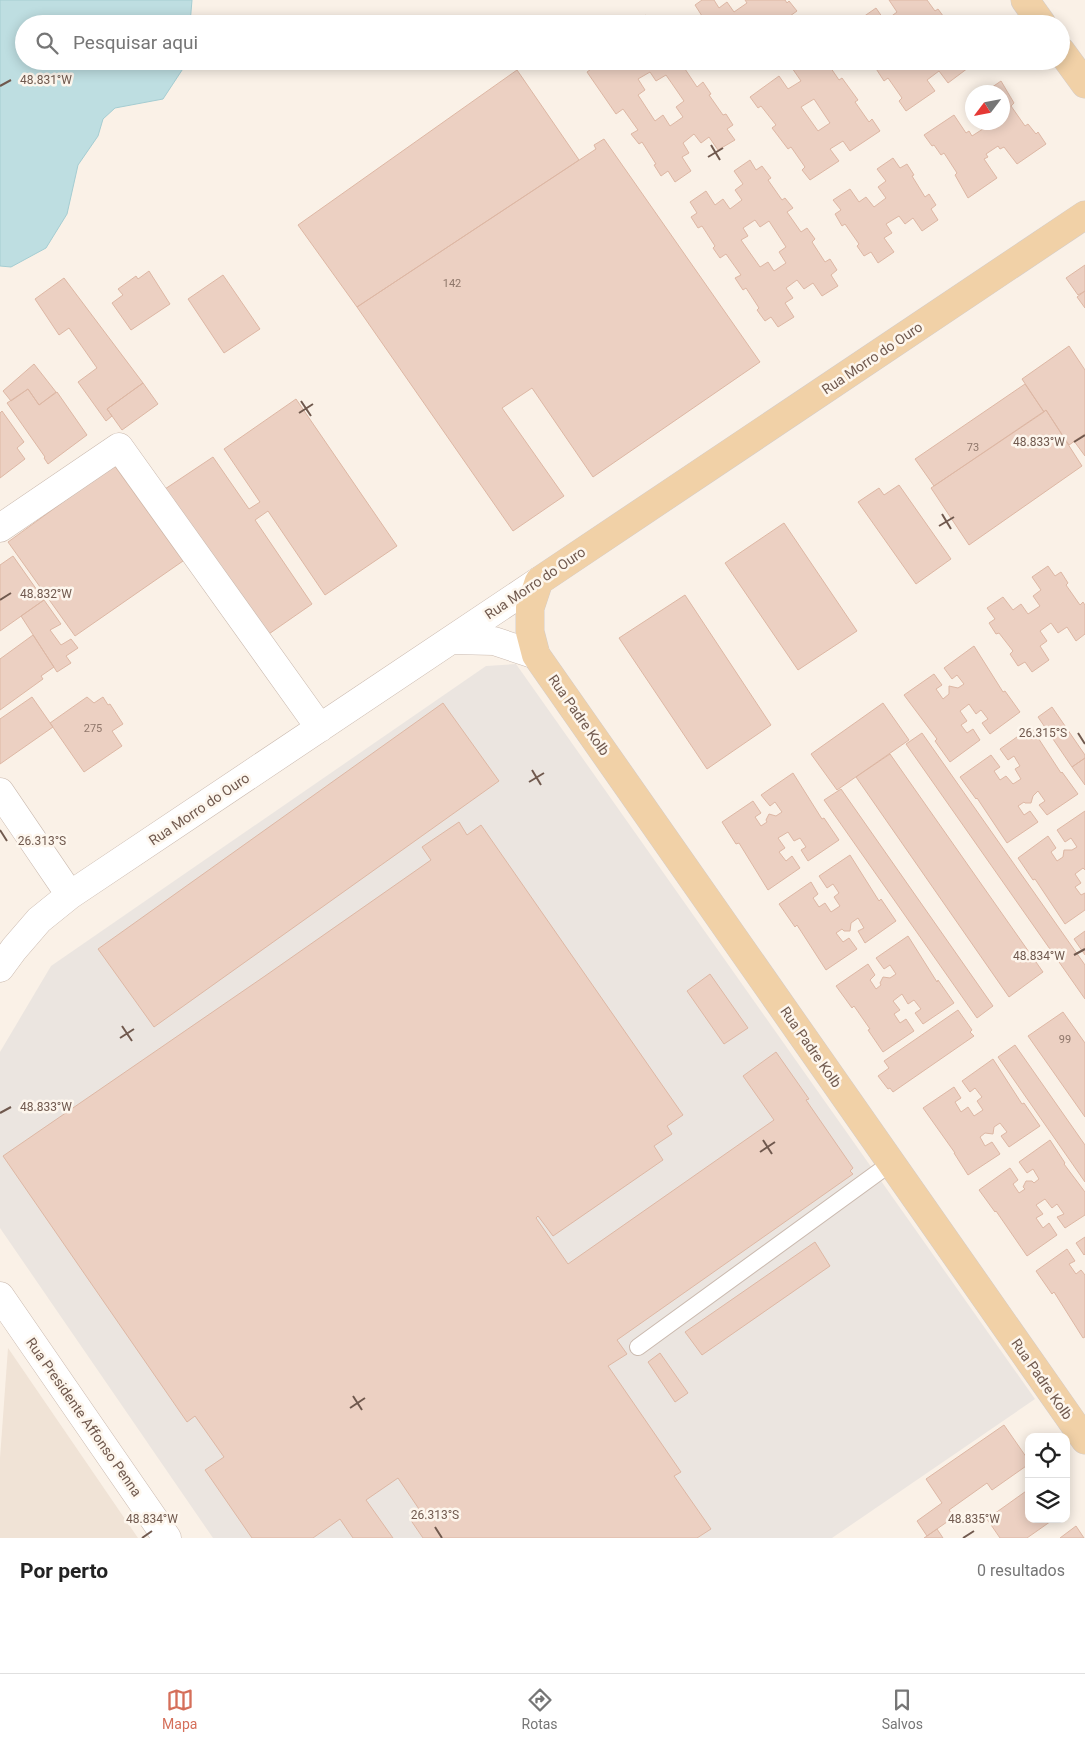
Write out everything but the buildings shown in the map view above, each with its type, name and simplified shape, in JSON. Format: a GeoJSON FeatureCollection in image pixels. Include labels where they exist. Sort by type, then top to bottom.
{"type":"FeatureCollection","features":[{"type":"Feature","properties":{"kind":"main road"},"geometry":{"type":"LineString","coordinates":[[1025,0],[1036,15]]}},
{"type":"Feature","properties":{"kind":"main road"},"geometry":{"type":"LineString","coordinates":[[1070,63],[1085,84]]}},
{"type":"Feature","properties":{"kind":"main road","name":"Rua Morro do Ouro"},"geometry":{"type":"LineString","coordinates":[[539,581],[1085,215]]}},
{"type":"Feature","properties":{"kind":"main road","name":"Rua Padre Kolb"},"geometry":{"type":"LineString","coordinates":[[539,581],[530,608],[530,632],[536,655],[1085,1440]]}},
{"type":"Feature","properties":{"kind":"street"},"geometry":{"type":"LineString","coordinates":[[0,528],[118,447],[320,728]]}},
{"type":"Feature","properties":{"kind":"street","name":"Rua Morro do Ouro"},"geometry":{"type":"LineString","coordinates":[[0,968],[39,920],[70,895],[539,581]]}},
{"type":"Feature","properties":{"kind":"street"},"geometry":{"type":"LineString","coordinates":[[451,640],[494,641],[536,655]]}},
{"type":"Feature","properties":{"kind":"street"},"geometry":{"type":"LineString","coordinates":[[0,792],[70,895]]}},
{"type":"Feature","properties":{"kind":"street","name":"Rua Presidente Affonso Penna"},"geometry":{"type":"LineString","coordinates":[[0,1296],[167,1538]]}},
{"type":"Feature","properties":{"kind":"lane"},"geometry":{"type":"LineString","coordinates":[[638,1346],[891,1163]]}},
{"type":"Feature","properties":{"kind":"shaded area"},"geometry":{"type":"Polygon","coordinates":[[[516,664],[1035,1399],[832,1538],[213,1538],[0,1228],[0,1052],[51,966],[486,666],[516,664]]]}},
{"type":"Feature","properties":{"kind":"shaded area"},"geometry":{"type":"Polygon","coordinates":[[[8,1348],[138,1538],[0,1538],[0,1458],[8,1348]]]}},
{"type":"Feature","properties":{"kind":"water"},"geometry":{"type":"Polygon","coordinates":[[[0,0],[192,0],[191,15],[15,15],[15,70],[182,70],[163,99],[115,108],[103,119],[98,136],[78,165],[67,214],[46,248],[11,267],[0,266],[0,0]]]}}]}
